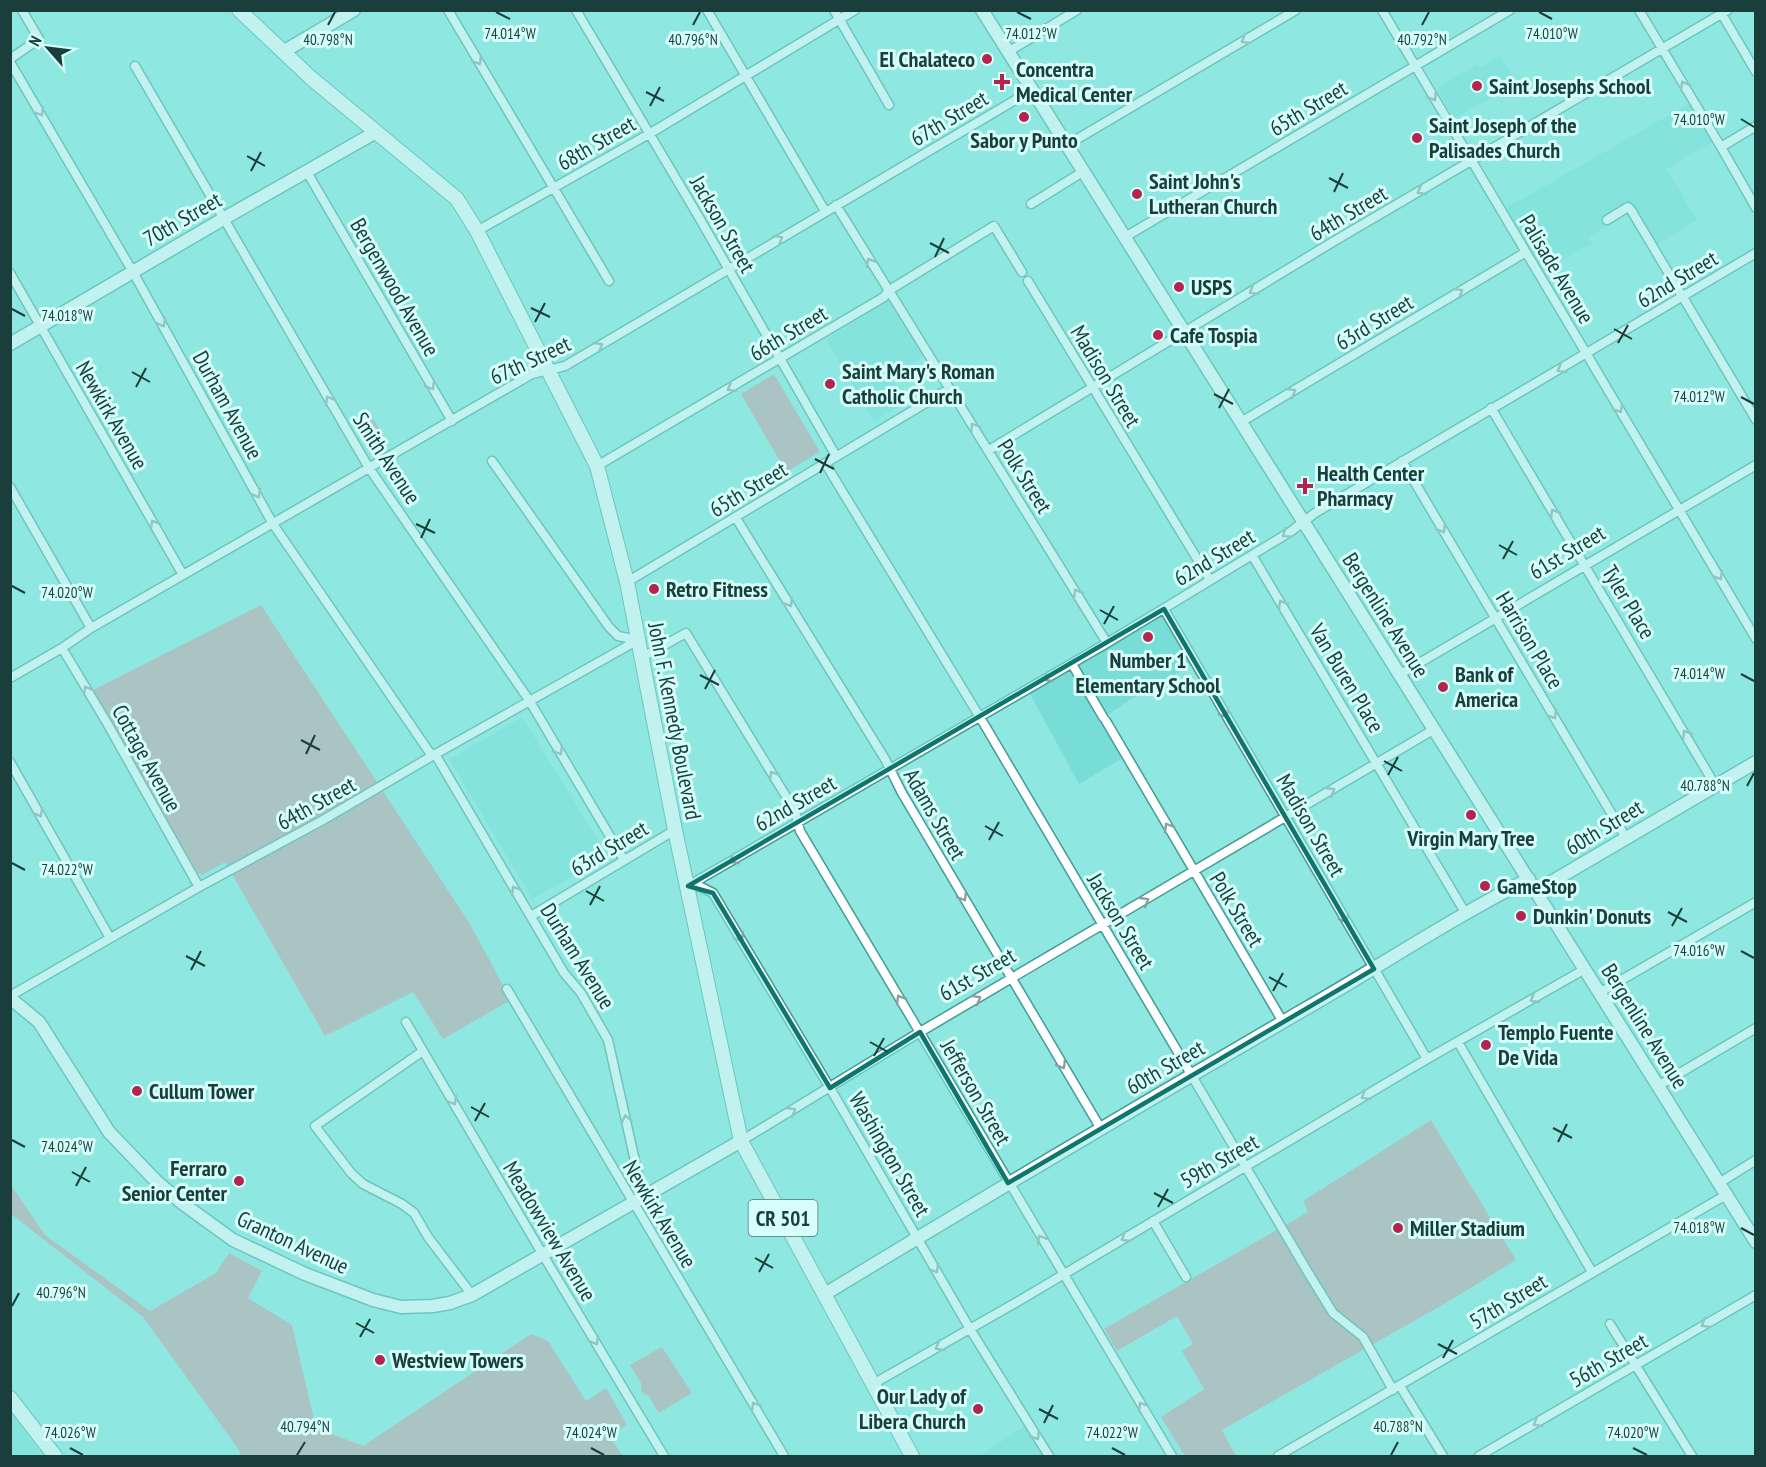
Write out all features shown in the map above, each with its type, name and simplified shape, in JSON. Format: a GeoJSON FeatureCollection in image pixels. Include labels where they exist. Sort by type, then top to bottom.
{"type":"FeatureCollection","features":[{"type":"Feature","properties":{"kind":"main road","name":"John F. Kennedy Boulevard"},"geometry":{"type":"LineString","coordinates":[[239,10],[311,78],[457,199],[477,231],[597,466],[627,582],[675,830],[741,1141],[912,1456]]}},
{"type":"Feature","properties":{"kind":"main road"},"geometry":{"type":"LineString","coordinates":[[10,1398],[55,1456]]}},
{"type":"Feature","properties":{"kind":"street"},"geometry":{"type":"LineString","coordinates":[[10,60],[39,39],[22,10]]}},
{"type":"Feature","properties":{"kind":"street"},"geometry":{"type":"LineString","coordinates":[[283,52],[354,10]]}},
{"type":"Feature","properties":{"kind":"street"},"geometry":{"type":"LineString","coordinates":[[448,10],[609,281]]}},
{"type":"Feature","properties":{"kind":"street","name":"Jackson Street"},"geometry":{"type":"LineString","coordinates":[[576,10],[781,358],[836,456]]}},
{"type":"Feature","properties":{"kind":"street"},"geometry":{"type":"LineString","coordinates":[[707,10],[825,211]]}},
{"type":"Feature","properties":{"kind":"street"},"geometry":{"type":"LineString","coordinates":[[834,10],[889,105]]}},
{"type":"Feature","properties":{"kind":"street","name":"68th Street"},"geometry":{"type":"LineString","coordinates":[[477,231],[649,134],[855,10]]}},
{"type":"Feature","properties":{"kind":"street","name":"Bergenline Avenue"},"geometry":{"type":"LineString","coordinates":[[982,10],[1755,1242]]}},
{"type":"Feature","properties":{"kind":"street"},"geometry":{"type":"LineString","coordinates":[[1008,52],[1077,10]]}},
{"type":"Feature","properties":{"kind":"street"},"geometry":{"type":"LineString","coordinates":[[1067,145],[1296,10]]}},
{"type":"Feature","properties":{"kind":"street","name":"Palisade Avenue"},"geometry":{"type":"LineString","coordinates":[[1382,10],[1755,639]]}},
{"type":"Feature","properties":{"kind":"street","name":"65th Street"},"geometry":{"type":"LineString","coordinates":[[1125,237],[1510,10]]}},
{"type":"Feature","properties":{"kind":"street"},"geometry":{"type":"LineString","coordinates":[[1639,10],[1755,208]]}},
{"type":"Feature","properties":{"kind":"street"},"geometry":{"type":"LineString","coordinates":[[1723,12],[1755,72]]}},
{"type":"Feature","properties":{"kind":"street","name":"64th Street"},"geometry":{"type":"LineString","coordinates":[[989,450],[1472,161],[1663,50],[1723,12]]}},
{"type":"Feature","properties":{"kind":"street","name":"Durham Avenue"},"geometry":{"type":"LineString","coordinates":[[10,60],[133,272],[273,524],[433,755],[564,973],[581,993],[608,1040],[638,1200]]}},
{"type":"Feature","properties":{"kind":"street","name":"Smith Avenue"},"geometry":{"type":"LineString","coordinates":[[135,66],[369,468],[529,700],[624,860]]}},
{"type":"Feature","properties":{"kind":"street","name":"67th Street"},"geometry":{"type":"LineString","coordinates":[[10,678],[91,628],[532,374],[565,366],[1032,90]]}},
{"type":"Feature","properties":{"kind":"street"},"geometry":{"type":"LineString","coordinates":[[1721,147],[1755,126]]}},
{"type":"Feature","properties":{"kind":"street","name":"70th Street"},"geometry":{"type":"LineString","coordinates":[[10,344],[376,132]]}},
{"type":"Feature","properties":{"kind":"street"},"geometry":{"type":"LineString","coordinates":[[1031,204],[1083,171]]}},
{"type":"Feature","properties":{"kind":"street","name":"Bergenwood Avenue"},"geometry":{"type":"LineString","coordinates":[[307,172],[452,421]]}},
{"type":"Feature","properties":{"kind":"street","name":"Polk Street"},"geometry":{"type":"LineString","coordinates":[[836,205],[1107,643]]}},
{"type":"Feature","properties":{"kind":"street"},"geometry":{"type":"LineString","coordinates":[[1607,220],[1628,207],[1755,420]]}},
{"type":"Feature","properties":{"kind":"street","name":"66th Street"},"geometry":{"type":"LineString","coordinates":[[597,466],[884,297],[888,291],[994,226],[1022,272]]}},
{"type":"Feature","properties":{"kind":"street","name":"63rd Street"},"geometry":{"type":"LineString","coordinates":[[1241,422],[1526,252]]}},
{"type":"Feature","properties":{"kind":"street","name":"62nd Street"},"geometry":{"type":"LineString","coordinates":[[688,886],[1072,664],[1252,555],[1315,513],[1755,253]]}},
{"type":"Feature","properties":{"kind":"street","name":"Newkirk Avenue"},"geometry":{"type":"LineString","coordinates":[[10,273],[183,575]]}},
{"type":"Feature","properties":{"kind":"street","name":"Madison Street"},"geometry":{"type":"LineString","coordinates":[[1028,281],[1091,388],[1210,580]]}},
{"type":"Feature","properties":{"kind":"street","name":"65th Street"},"geometry":{"type":"LineString","coordinates":[[627,582],[949,389]]}},
{"type":"Feature","properties":{"kind":"street","name":"Tyler Place"},"geometry":{"type":"LineString","coordinates":[[1491,408],[1715,785]]}},
{"type":"Feature","properties":{"kind":"street"},"geometry":{"type":"LineString","coordinates":[[492,461],[609,627],[618,636],[638,640]]}},
{"type":"Feature","properties":{"kind":"street","name":"Harrison Place"},"geometry":{"type":"LineString","coordinates":[[1402,461],[1626,838]]}},
{"type":"Feature","properties":{"kind":"street","name":"Jackson Street"},"geometry":{"type":"LineString","coordinates":[[825,463],[980,717],[1245,1167],[1334,1313],[1363,1337],[1443,1456]]}},
{"type":"Feature","properties":{"kind":"street","name":"61st Street"},"geometry":{"type":"LineString","coordinates":[[1399,675],[1755,465]]}},
{"type":"Feature","properties":{"kind":"street"},"geometry":{"type":"LineString","coordinates":[[10,488],[91,628]]}},
{"type":"Feature","properties":{"kind":"street","name":"Adams Street"},"geometry":{"type":"LineString","coordinates":[[736,518],[885,759],[889,770],[1011,979],[1101,1129]]}},
{"type":"Feature","properties":{"kind":"street","name":"Van Buren Place"},"geometry":{"type":"LineString","coordinates":[[1252,555],[1466,914]]}},
{"type":"Feature","properties":{"kind":"street","name":"Madison Street"},"geometry":{"type":"LineString","coordinates":[[1164,609],[1427,1059]]}},
{"type":"Feature","properties":{"kind":"street","name":"Jefferson Street"},"geometry":{"type":"LineString","coordinates":[[641,658],[686,633],[795,811],[800,831],[1172,1456]]}},
{"type":"Feature","properties":{"kind":"street","name":"64th Street"},"geometry":{"type":"LineString","coordinates":[[10,997],[199,887],[323,820],[529,700],[638,640]]}},
{"type":"Feature","properties":{"kind":"street","name":"Cottage Avenue"},"geometry":{"type":"LineString","coordinates":[[62,648],[199,887]]}},
{"type":"Feature","properties":{"kind":"street","name":"Polk Street"},"geometry":{"type":"LineString","coordinates":[[1072,664],[1283,1022]]}},
{"type":"Feature","properties":{"kind":"street","name":"61st Street"},"geometry":{"type":"LineString","coordinates":[[543,1255],[741,1141],[920,1032],[1433,730]]}},
{"type":"Feature","properties":{"kind":"street"},"geometry":{"type":"LineString","coordinates":[[10,762],[110,938]]}},
{"type":"Feature","properties":{"kind":"street","name":"60th Street"},"geometry":{"type":"LineString","coordinates":[[1536,891],[1755,762]]}},
{"type":"Feature","properties":{"kind":"street","name":"63rd Street"},"geometry":{"type":"LineString","coordinates":[[531,916],[675,830]]}},
{"type":"Feature","properties":{"kind":"street","name":"60th Street"},"geometry":{"type":"LineString","coordinates":[[825,1294],[1008,1183],[1529,879]]}},
{"type":"Feature","properties":{"kind":"street","name":"Washington Street"},"geometry":{"type":"LineString","coordinates":[[688,886],[701,887],[713,893],[970,1329],[1049,1456]]}},
{"type":"Feature","properties":{"kind":"street"},"geometry":{"type":"LineString","coordinates":[[1599,993],[1755,902]]}},
{"type":"Feature","properties":{"kind":"street","name":"59th Street"},"geometry":{"type":"LineString","coordinates":[[873,1384],[1063,1275],[1427,1059],[1585,969]]}},
{"type":"Feature","properties":{"kind":"street","name":"Newkirk Avenue"},"geometry":{"type":"LineString","coordinates":[[507,989],[638,1200],[784,1456]]}},
{"type":"Feature","properties":{"kind":"street","name":"Granton Avenue"},"geometry":{"type":"LineString","coordinates":[[10,997],[39,1022],[109,1132],[156,1181],[232,1240],[305,1274],[373,1300],[401,1306],[442,1304],[471,1295],[543,1255]]}},
{"type":"Feature","properties":{"kind":"street","name":"Meadowview Avenue"},"geometry":{"type":"LineString","coordinates":[[406,1022],[664,1456]]}},
{"type":"Feature","properties":{"kind":"street"},"geometry":{"type":"LineString","coordinates":[[1658,1086],[1755,1028]]}},
{"type":"Feature","properties":{"kind":"street"},"geometry":{"type":"LineString","coordinates":[[1458,1042],[1592,1272]]}},
{"type":"Feature","properties":{"kind":"street"},"geometry":{"type":"LineString","coordinates":[[423,1051],[315,1126],[351,1173],[363,1184],[402,1204],[414,1213],[428,1237],[471,1295]]}},
{"type":"Feature","properties":{"kind":"street"},"geometry":{"type":"LineString","coordinates":[[1719,1183],[1755,1160]]}},
{"type":"Feature","properties":{"kind":"street","name":"57th Street"},"geometry":{"type":"LineString","coordinates":[[1278,1456],[1726,1195]]}},
{"type":"Feature","properties":{"kind":"street"},"geometry":{"type":"LineString","coordinates":[[1153,1221],[1186,1276]]}},
{"type":"Feature","properties":{"kind":"street","name":"56th Street"},"geometry":{"type":"LineString","coordinates":[[1479,1456],[1755,1295]]}},
{"type":"Feature","properties":{"kind":"street"},"geometry":{"type":"LineString","coordinates":[[1610,1324],[1692,1456]]}},
{"type":"Feature","properties":{"kind":"highlighted area"},"geometry":{"type":"Polygon","coordinates":[[[1164,609],[1374,969],[1008,1183],[920,1032],[830,1088],[713,893],[688,886],[1164,609]]]}},
{"type":"Feature","properties":{"kind":"shaded area","name":"Saint Josephs School"},"geometry":{"type":"Polygon","coordinates":[[[1500,56],[1517,83],[1454,119],[1437,88],[1478,64],[1480,68],[1500,56]]]}},
{"type":"Feature","properties":{"kind":"shaded area"},"geometry":{"type":"Polygon","coordinates":[[[1690,103],[1714,141],[1667,169],[1697,220],[1653,247],[1631,211],[1589,238],[1592,243],[1541,274],[1506,208],[1690,103]]]}},
{"type":"Feature","properties":{"kind":"shaded area"},"geometry":{"type":"Polygon","coordinates":[[[889,300],[923,356],[890,377],[905,403],[874,421],[826,339],[889,300]]]}},
{"type":"Feature","properties":{"kind":"shaded area"},"geometry":{"type":"Polygon","coordinates":[[[774,374],[820,452],[786,472],[741,394],[774,374]]]}},
{"type":"Feature","properties":{"kind":"shaded area"},"geometry":{"type":"Polygon","coordinates":[[[372,417],[386,440],[369,450],[356,427],[372,417]]]}},
{"type":"Feature","properties":{"kind":"shaded area"},"geometry":{"type":"Polygon","coordinates":[[[261,605],[470,924],[511,1000],[443,1039],[413,992],[325,1036],[225,862],[202,875],[197,873],[93,690],[261,605]]]}},
{"type":"Feature","properties":{"kind":"shaded area","name":"Number 1 Elementary School"},"geometry":{"type":"Polygon","coordinates":[[[1162,610],[1194,664],[1105,717],[1073,664],[1162,610]]]}},
{"type":"Feature","properties":{"kind":"shaded area"},"geometry":{"type":"Polygon","coordinates":[[[1072,665],[1126,756],[1079,784],[1028,690],[1072,665]]]}},
{"type":"Feature","properties":{"kind":"shaded area"},"geometry":{"type":"Polygon","coordinates":[[[522,717],[608,856],[532,899],[449,759],[522,717]]]}},
{"type":"Feature","properties":{"kind":"shaded area"},"geometry":{"type":"Polygon","coordinates":[[[1431,1120],[1516,1260],[1451,1300],[1222,1430],[1236,1456],[1185,1456],[1161,1417],[1204,1389],[1182,1351],[1193,1344],[1177,1316],[1117,1351],[1104,1329],[1308,1212],[1303,1201],[1431,1120]]]}},
{"type":"Feature","properties":{"kind":"shaded area"},"geometry":{"type":"Polygon","coordinates":[[[11,1185],[45,1235],[150,1311],[216,1273],[229,1253],[262,1271],[248,1298],[292,1325],[316,1428],[363,1446],[531,1334],[548,1341],[586,1401],[606,1388],[627,1425],[609,1436],[623,1456],[241,1456],[239,1450],[143,1317],[11,1214],[11,1185]]]}},
{"type":"Feature","properties":{"kind":"shaded area"},"geometry":{"type":"Polygon","coordinates":[[[662,1347],[692,1393],[659,1413],[648,1395],[641,1390],[641,1383],[630,1365],[662,1347]]]}},
{"type":"Feature","properties":{"kind":"shaded area"},"geometry":{"type":"Polygon","coordinates":[[[10,1412],[18,1422],[43,1456],[11,1456],[10,1412]]]}},
{"type":"Feature","properties":{"kind":"shaded area"},"geometry":{"type":"Polygon","coordinates":[[[1028,1424],[1049,1456],[979,1456],[1028,1424]]]}},
{"type":"Feature","properties":{"kind":"place","name":"El Chalateco"},"geometry":{"type":"Point","coordinates":[987,59]}},
{"type":"Feature","properties":{"kind":"place","name":"Concentra Medical Center"},"geometry":{"type":"Point","coordinates":[1002,82]}},
{"type":"Feature","properties":{"kind":"place","name":"Saint Josephs School"},"geometry":{"type":"Point","coordinates":[1477,86]}},
{"type":"Feature","properties":{"kind":"place","name":"Sabor y Punto"},"geometry":{"type":"Point","coordinates":[1024,117]}},
{"type":"Feature","properties":{"kind":"place","name":"Saint Joseph of the Palisades Church"},"geometry":{"type":"Point","coordinates":[1417,138]}},
{"type":"Feature","properties":{"kind":"place","name":"Saint John's Lutheran Church"},"geometry":{"type":"Point","coordinates":[1137,194]}},
{"type":"Feature","properties":{"kind":"place","name":"USPS"},"geometry":{"type":"Point","coordinates":[1179,287]}},
{"type":"Feature","properties":{"kind":"place","name":"Cafe Tospia"},"geometry":{"type":"Point","coordinates":[1158,335]}},
{"type":"Feature","properties":{"kind":"place","name":"Saint Mary's Roman Catholic Church"},"geometry":{"type":"Point","coordinates":[830,384]}},
{"type":"Feature","properties":{"kind":"place","name":"Health Center Pharmacy"},"geometry":{"type":"Point","coordinates":[1305,486]}},
{"type":"Feature","properties":{"kind":"place","name":"Retro Fitness"},"geometry":{"type":"Point","coordinates":[654,589]}},
{"type":"Feature","properties":{"kind":"place","name":"Number 1 Elementary School"},"geometry":{"type":"Point","coordinates":[1148,637]}},
{"type":"Feature","properties":{"kind":"place","name":"Bank of America"},"geometry":{"type":"Point","coordinates":[1443,687]}},
{"type":"Feature","properties":{"kind":"place","name":"Virgin Mary Tree"},"geometry":{"type":"Point","coordinates":[1471,815]}},
{"type":"Feature","properties":{"kind":"place","name":"GameStop"},"geometry":{"type":"Point","coordinates":[1485,886]}},
{"type":"Feature","properties":{"kind":"place","name":"Dunkin' Donuts"},"geometry":{"type":"Point","coordinates":[1521,916]}},
{"type":"Feature","properties":{"kind":"place","name":"Templo Fuente De Vida"},"geometry":{"type":"Point","coordinates":[1486,1045]}},
{"type":"Feature","properties":{"kind":"place","name":"Cullum Tower"},"geometry":{"type":"Point","coordinates":[137,1091]}},
{"type":"Feature","properties":{"kind":"place","name":"Ferraro Senior Center"},"geometry":{"type":"Point","coordinates":[239,1181]}},
{"type":"Feature","properties":{"kind":"place","name":"Miller Stadium"},"geometry":{"type":"Point","coordinates":[1398,1228]}},
{"type":"Feature","properties":{"kind":"place","name":"Westview Towers"},"geometry":{"type":"Point","coordinates":[380,1360]}},
{"type":"Feature","properties":{"kind":"place","name":"Our Lady of Libera Church"},"geometry":{"type":"Point","coordinates":[978,1409]}}]}
